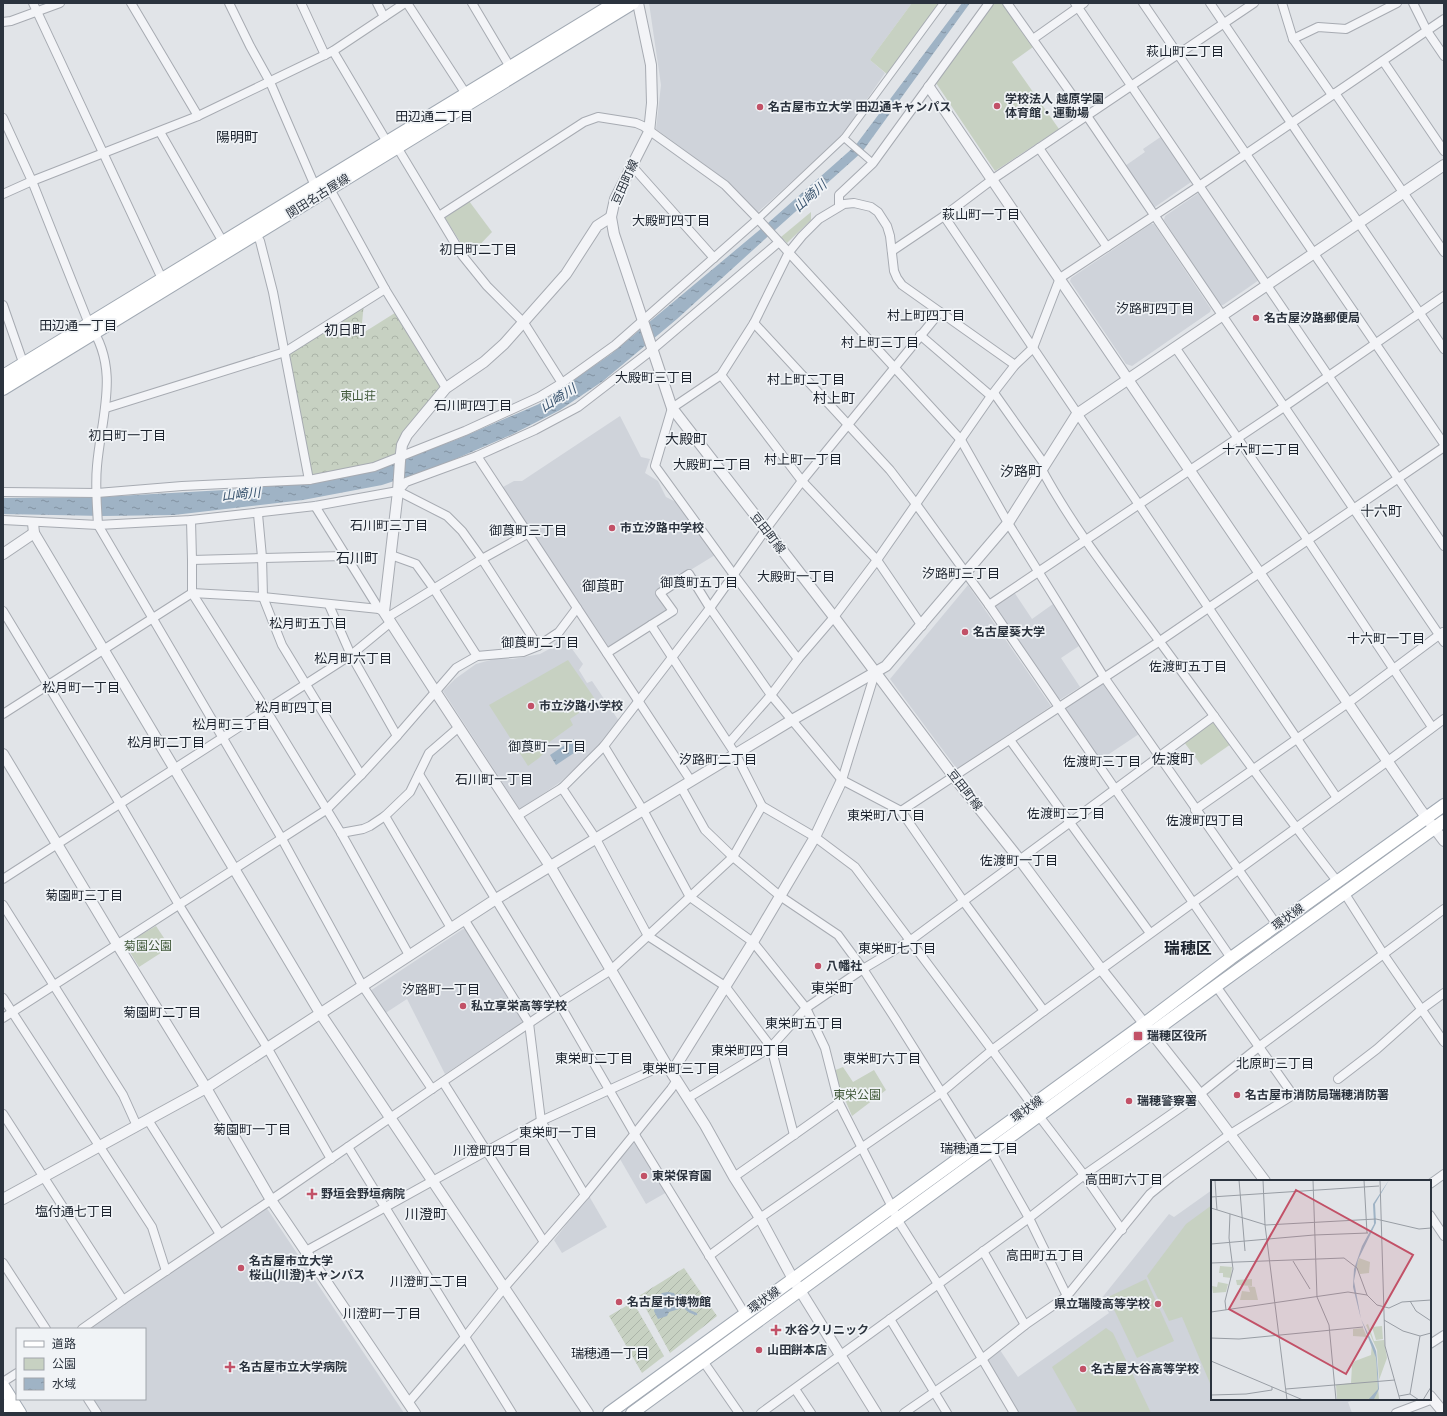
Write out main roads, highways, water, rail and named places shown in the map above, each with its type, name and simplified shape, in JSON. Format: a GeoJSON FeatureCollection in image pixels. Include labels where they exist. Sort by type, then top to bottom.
{"type":"FeatureCollection","features":[{"type":"Feature","properties":{"kind":"main road","name":"関田名古屋線"},"geometry":{"type":"LineString","coordinates":[[3,389],[25,369],[253,230],[330,189],[466,94],[614,3]]}},
{"type":"Feature","properties":{"kind":"main road","name":"関田名古屋線"},"geometry":{"type":"LineString","coordinates":[[164,284],[223,242],[253,230],[315,186],[392,145],[633,3]]}},
{"type":"Feature","properties":{"kind":"main road","name":"関田名古屋線"},"geometry":{"type":"LineString","coordinates":[[3,376],[25,369]]}},
{"type":"Feature","properties":{"kind":"main road","name":"環状線"},"geometry":{"type":"LineString","coordinates":[[609,1413],[975,1146],[1035,1110],[1148,1028],[1232,958],[1444,805]]}},
{"type":"Feature","properties":{"kind":"main road","name":"環状線"},"geometry":{"type":"LineString","coordinates":[[1148,1028],[1216,986],[1439,825]]}},
{"type":"Feature","properties":{"kind":"main road","name":"環状線"},"geometry":{"type":"LineString","coordinates":[[632,1413],[991,1150],[1035,1110]]}},
{"type":"Feature","properties":{"kind":"main road"},"geometry":{"type":"LineString","coordinates":[[3,1386],[20,1413]]}},
{"type":"Feature","properties":{"kind":"main road"},"geometry":{"type":"LineString","coordinates":[[3,1405],[8,1413]]}},
{"type":"Feature","properties":{"kind":"water","name":"山崎川"},"geometry":{"type":"Polygon","coordinates":[[[962,3],[970,3],[862,152],[677,319],[603,381],[560,410],[513,434],[437,467],[382,485],[303,500],[174,515],[103,516],[3,514],[3,498],[100,497],[242,489],[329,480],[361,474],[458,439],[539,404],[611,354],[768,223],[855,146],[962,3]]]}},
{"type":"Feature","properties":{"kind":"water"},"geometry":{"type":"Polygon","coordinates":[[[574,739],[580,749],[556,765],[550,755],[574,739]]]}},
{"type":"Feature","properties":{"kind":"water"},"geometry":{"type":"Polygon","coordinates":[[[662,1293],[674,1293],[675,1295],[682,1294],[685,1303],[679,1309],[669,1312],[667,1316],[658,1319],[654,1311],[658,1297],[662,1293]]]}},
{"type":"Feature","properties":{"kind":"waterway"},"geometry":{"type":"LineString","coordinates":[[681,1304],[689,1311],[696,1314]]}},
{"type":"Feature","properties":{"kind":"place","name":"学校法人 越原学園 体育館・運動場"},"geometry":{"type":"Point","coordinates":[997,106]}},
{"type":"Feature","properties":{"kind":"place","name":"名古屋市立大学 田辺通キャンパス"},"geometry":{"type":"Point","coordinates":[760,107]}},
{"type":"Feature","properties":{"kind":"place","name":"名古屋汐路郵便局"},"geometry":{"type":"Point","coordinates":[1256,318]}},
{"type":"Feature","properties":{"kind":"place","name":"市立汐路中学校"},"geometry":{"type":"Point","coordinates":[612,528]}},
{"type":"Feature","properties":{"kind":"place","name":"名古屋葵大学"},"geometry":{"type":"Point","coordinates":[965,632]}},
{"type":"Feature","properties":{"kind":"place","name":"市立汐路小学校"},"geometry":{"type":"Point","coordinates":[531,706]}},
{"type":"Feature","properties":{"kind":"place","name":"八幡社"},"geometry":{"type":"Point","coordinates":[818,966]}},
{"type":"Feature","properties":{"kind":"place","name":"私立享栄高等学校"},"geometry":{"type":"Point","coordinates":[463,1006]}},
{"type":"Feature","properties":{"kind":"place","name":"瑞穂区役所"},"geometry":{"type":"Point","coordinates":[1138,1036]}},
{"type":"Feature","properties":{"kind":"place","name":"名古屋市消防局瑞穂消防署"},"geometry":{"type":"Point","coordinates":[1237,1095]}},
{"type":"Feature","properties":{"kind":"place","name":"瑞穂警察署"},"geometry":{"type":"Point","coordinates":[1129,1101]}},
{"type":"Feature","properties":{"kind":"place","name":"東栄保育園"},"geometry":{"type":"Point","coordinates":[644,1176]}},
{"type":"Feature","properties":{"kind":"place","name":"野垣会野垣病院"},"geometry":{"type":"Point","coordinates":[312,1194]}},
{"type":"Feature","properties":{"kind":"place","name":"名古屋市立大学 桜山(川澄)キャンパス"},"geometry":{"type":"Point","coordinates":[241,1268]}},
{"type":"Feature","properties":{"kind":"place","name":"名古屋市博物館"},"geometry":{"type":"Point","coordinates":[619,1302]}},
{"type":"Feature","properties":{"kind":"place","name":"県立瑞陵高等学校"},"geometry":{"type":"Point","coordinates":[1158,1304]}},
{"type":"Feature","properties":{"kind":"place","name":"水谷クリニック"},"geometry":{"type":"Point","coordinates":[776,1330]}},
{"type":"Feature","properties":{"kind":"place","name":"山田餅本店"},"geometry":{"type":"Point","coordinates":[759,1350]}},
{"type":"Feature","properties":{"kind":"place","name":"名古屋市立大学病院"},"geometry":{"type":"Point","coordinates":[230,1367]}},
{"type":"Feature","properties":{"kind":"place","name":"名古屋大谷高等学校"},"geometry":{"type":"Point","coordinates":[1083,1369]}},
{"type":"Feature","properties":{"kind":"district","name":"萩山町二丁目"},"geometry":{"type":"Point","coordinates":[1185,51]}},
{"type":"Feature","properties":{"kind":"district","name":"田辺通二丁目"},"geometry":{"type":"Point","coordinates":[434,116]}},
{"type":"Feature","properties":{"kind":"district","name":"陽明町"},"geometry":{"type":"Point","coordinates":[237,137]}},
{"type":"Feature","properties":{"kind":"district","name":"萩山町一丁目"},"geometry":{"type":"Point","coordinates":[981,214]}},
{"type":"Feature","properties":{"kind":"district","name":"大殿町四丁目"},"geometry":{"type":"Point","coordinates":[671,220]}},
{"type":"Feature","properties":{"kind":"district","name":"初日町二丁目"},"geometry":{"type":"Point","coordinates":[478,249]}},
{"type":"Feature","properties":{"kind":"district","name":"汐路町四丁目"},"geometry":{"type":"Point","coordinates":[1155,308]}},
{"type":"Feature","properties":{"kind":"district","name":"村上町四丁目"},"geometry":{"type":"Point","coordinates":[926,315]}},
{"type":"Feature","properties":{"kind":"district","name":"田辺通一丁目"},"geometry":{"type":"Point","coordinates":[78,325]}},
{"type":"Feature","properties":{"kind":"district","name":"初日町"},"geometry":{"type":"Point","coordinates":[345,330]}},
{"type":"Feature","properties":{"kind":"district","name":"村上町三丁目"},"geometry":{"type":"Point","coordinates":[880,342]}},
{"type":"Feature","properties":{"kind":"district","name":"大殿町三丁目"},"geometry":{"type":"Point","coordinates":[654,377]}},
{"type":"Feature","properties":{"kind":"district","name":"村上町二丁目"},"geometry":{"type":"Point","coordinates":[806,379]}},
{"type":"Feature","properties":{"kind":"district","name":"村上町"},"geometry":{"type":"Point","coordinates":[834,398]}},
{"type":"Feature","properties":{"kind":"district","name":"石川町四丁目"},"geometry":{"type":"Point","coordinates":[473,405]}},
{"type":"Feature","properties":{"kind":"district","name":"初日町一丁目"},"geometry":{"type":"Point","coordinates":[127,435]}},
{"type":"Feature","properties":{"kind":"district","name":"大殿町"},"geometry":{"type":"Point","coordinates":[686,439]}},
{"type":"Feature","properties":{"kind":"district","name":"十六町二丁目"},"geometry":{"type":"Point","coordinates":[1261,449]}},
{"type":"Feature","properties":{"kind":"district","name":"村上町一丁目"},"geometry":{"type":"Point","coordinates":[803,459]}},
{"type":"Feature","properties":{"kind":"district","name":"大殿町二丁目"},"geometry":{"type":"Point","coordinates":[712,464]}},
{"type":"Feature","properties":{"kind":"district","name":"汐路町"},"geometry":{"type":"Point","coordinates":[1021,471]}},
{"type":"Feature","properties":{"kind":"district","name":"十六町"},"geometry":{"type":"Point","coordinates":[1381,511]}},
{"type":"Feature","properties":{"kind":"district","name":"石川町三丁目"},"geometry":{"type":"Point","coordinates":[389,525]}},
{"type":"Feature","properties":{"kind":"district","name":"御莨町三丁目"},"geometry":{"type":"Point","coordinates":[528,530]}},
{"type":"Feature","properties":{"kind":"district","name":"石川町"},"geometry":{"type":"Point","coordinates":[357,558]}},
{"type":"Feature","properties":{"kind":"district","name":"汐路町三丁目"},"geometry":{"type":"Point","coordinates":[961,573]}},
{"type":"Feature","properties":{"kind":"district","name":"大殿町一丁目"},"geometry":{"type":"Point","coordinates":[796,576]}},
{"type":"Feature","properties":{"kind":"district","name":"御莨町五丁目"},"geometry":{"type":"Point","coordinates":[699,582]}},
{"type":"Feature","properties":{"kind":"district","name":"御莨町"},"geometry":{"type":"Point","coordinates":[603,586]}},
{"type":"Feature","properties":{"kind":"district","name":"松月町五丁目"},"geometry":{"type":"Point","coordinates":[308,623]}},
{"type":"Feature","properties":{"kind":"district","name":"十六町一丁目"},"geometry":{"type":"Point","coordinates":[1386,638]}},
{"type":"Feature","properties":{"kind":"district","name":"御莨町二丁目"},"geometry":{"type":"Point","coordinates":[540,642]}},
{"type":"Feature","properties":{"kind":"district","name":"松月町六丁目"},"geometry":{"type":"Point","coordinates":[353,658]}},
{"type":"Feature","properties":{"kind":"district","name":"佐渡町五丁目"},"geometry":{"type":"Point","coordinates":[1188,666]}},
{"type":"Feature","properties":{"kind":"district","name":"松月町一丁目"},"geometry":{"type":"Point","coordinates":[81,687]}},
{"type":"Feature","properties":{"kind":"district","name":"松月町四丁目"},"geometry":{"type":"Point","coordinates":[294,707]}},
{"type":"Feature","properties":{"kind":"district","name":"松月町三丁目"},"geometry":{"type":"Point","coordinates":[231,724]}},
{"type":"Feature","properties":{"kind":"district","name":"松月町二丁目"},"geometry":{"type":"Point","coordinates":[166,742]}},
{"type":"Feature","properties":{"kind":"district","name":"御莨町一丁目"},"geometry":{"type":"Point","coordinates":[547,746]}},
{"type":"Feature","properties":{"kind":"district","name":"汐路町二丁目"},"geometry":{"type":"Point","coordinates":[718,759]}},
{"type":"Feature","properties":{"kind":"district","name":"佐渡町"},"geometry":{"type":"Point","coordinates":[1173,759]}},
{"type":"Feature","properties":{"kind":"district","name":"佐渡町三丁目"},"geometry":{"type":"Point","coordinates":[1102,761]}},
{"type":"Feature","properties":{"kind":"district","name":"石川町一丁目"},"geometry":{"type":"Point","coordinates":[494,779]}},
{"type":"Feature","properties":{"kind":"district","name":"佐渡町二丁目"},"geometry":{"type":"Point","coordinates":[1066,813]}},
{"type":"Feature","properties":{"kind":"district","name":"東栄町八丁目"},"geometry":{"type":"Point","coordinates":[886,815]}},
{"type":"Feature","properties":{"kind":"district","name":"佐渡町四丁目"},"geometry":{"type":"Point","coordinates":[1205,820]}},
{"type":"Feature","properties":{"kind":"district","name":"佐渡町一丁目"},"geometry":{"type":"Point","coordinates":[1019,860]}},
{"type":"Feature","properties":{"kind":"district","name":"菊園町三丁目"},"geometry":{"type":"Point","coordinates":[84,895]}},
{"type":"Feature","properties":{"kind":"district","name":"東栄町七丁目"},"geometry":{"type":"Point","coordinates":[897,948]}},
{"type":"Feature","properties":{"kind":"district","name":"瑞穂区"},"geometry":{"type":"Point","coordinates":[1188,948]}},
{"type":"Feature","properties":{"kind":"district","name":"東栄町"},"geometry":{"type":"Point","coordinates":[832,988]}},
{"type":"Feature","properties":{"kind":"district","name":"汐路町一丁目"},"geometry":{"type":"Point","coordinates":[441,989]}},
{"type":"Feature","properties":{"kind":"district","name":"菊園町二丁目"},"geometry":{"type":"Point","coordinates":[162,1012]}},
{"type":"Feature","properties":{"kind":"district","name":"東栄町五丁目"},"geometry":{"type":"Point","coordinates":[804,1023]}},
{"type":"Feature","properties":{"kind":"district","name":"東栄町四丁目"},"geometry":{"type":"Point","coordinates":[750,1050]}},
{"type":"Feature","properties":{"kind":"district","name":"東栄町二丁目"},"geometry":{"type":"Point","coordinates":[594,1058]}},
{"type":"Feature","properties":{"kind":"district","name":"東栄町六丁目"},"geometry":{"type":"Point","coordinates":[882,1058]}},
{"type":"Feature","properties":{"kind":"district","name":"北原町三丁目"},"geometry":{"type":"Point","coordinates":[1275,1063]}},
{"type":"Feature","properties":{"kind":"district","name":"東栄町三丁目"},"geometry":{"type":"Point","coordinates":[681,1068]}},
{"type":"Feature","properties":{"kind":"district","name":"菊園町一丁目"},"geometry":{"type":"Point","coordinates":[252,1129]}},
{"type":"Feature","properties":{"kind":"district","name":"東栄町一丁目"},"geometry":{"type":"Point","coordinates":[558,1132]}},
{"type":"Feature","properties":{"kind":"district","name":"瑞穂通二丁目"},"geometry":{"type":"Point","coordinates":[979,1148]}},
{"type":"Feature","properties":{"kind":"district","name":"川澄町四丁目"},"geometry":{"type":"Point","coordinates":[492,1150]}},
{"type":"Feature","properties":{"kind":"district","name":"高田町六丁目"},"geometry":{"type":"Point","coordinates":[1124,1179]}},
{"type":"Feature","properties":{"kind":"district","name":"塩付通七丁目"},"geometry":{"type":"Point","coordinates":[74,1211]}},
{"type":"Feature","properties":{"kind":"district","name":"川澄町"},"geometry":{"type":"Point","coordinates":[426,1214]}},
{"type":"Feature","properties":{"kind":"district","name":"高田町五丁目"},"geometry":{"type":"Point","coordinates":[1045,1255]}},
{"type":"Feature","properties":{"kind":"district","name":"川澄町二丁目"},"geometry":{"type":"Point","coordinates":[429,1281]}},
{"type":"Feature","properties":{"kind":"district","name":"川澄町一丁目"},"geometry":{"type":"Point","coordinates":[382,1313]}},
{"type":"Feature","properties":{"kind":"district","name":"瑞穂通一丁目"},"geometry":{"type":"Point","coordinates":[610,1353]}},
{"type":"Feature","properties":{"kind":"park label","name":"東山荘"},"geometry":{"type":"Point","coordinates":[358,396]}},
{"type":"Feature","properties":{"kind":"park label","name":"菊園公園"},"geometry":{"type":"Point","coordinates":[148,946]}},
{"type":"Feature","properties":{"kind":"park label","name":"東栄公園"},"geometry":{"type":"Point","coordinates":[857,1095]}}]}
